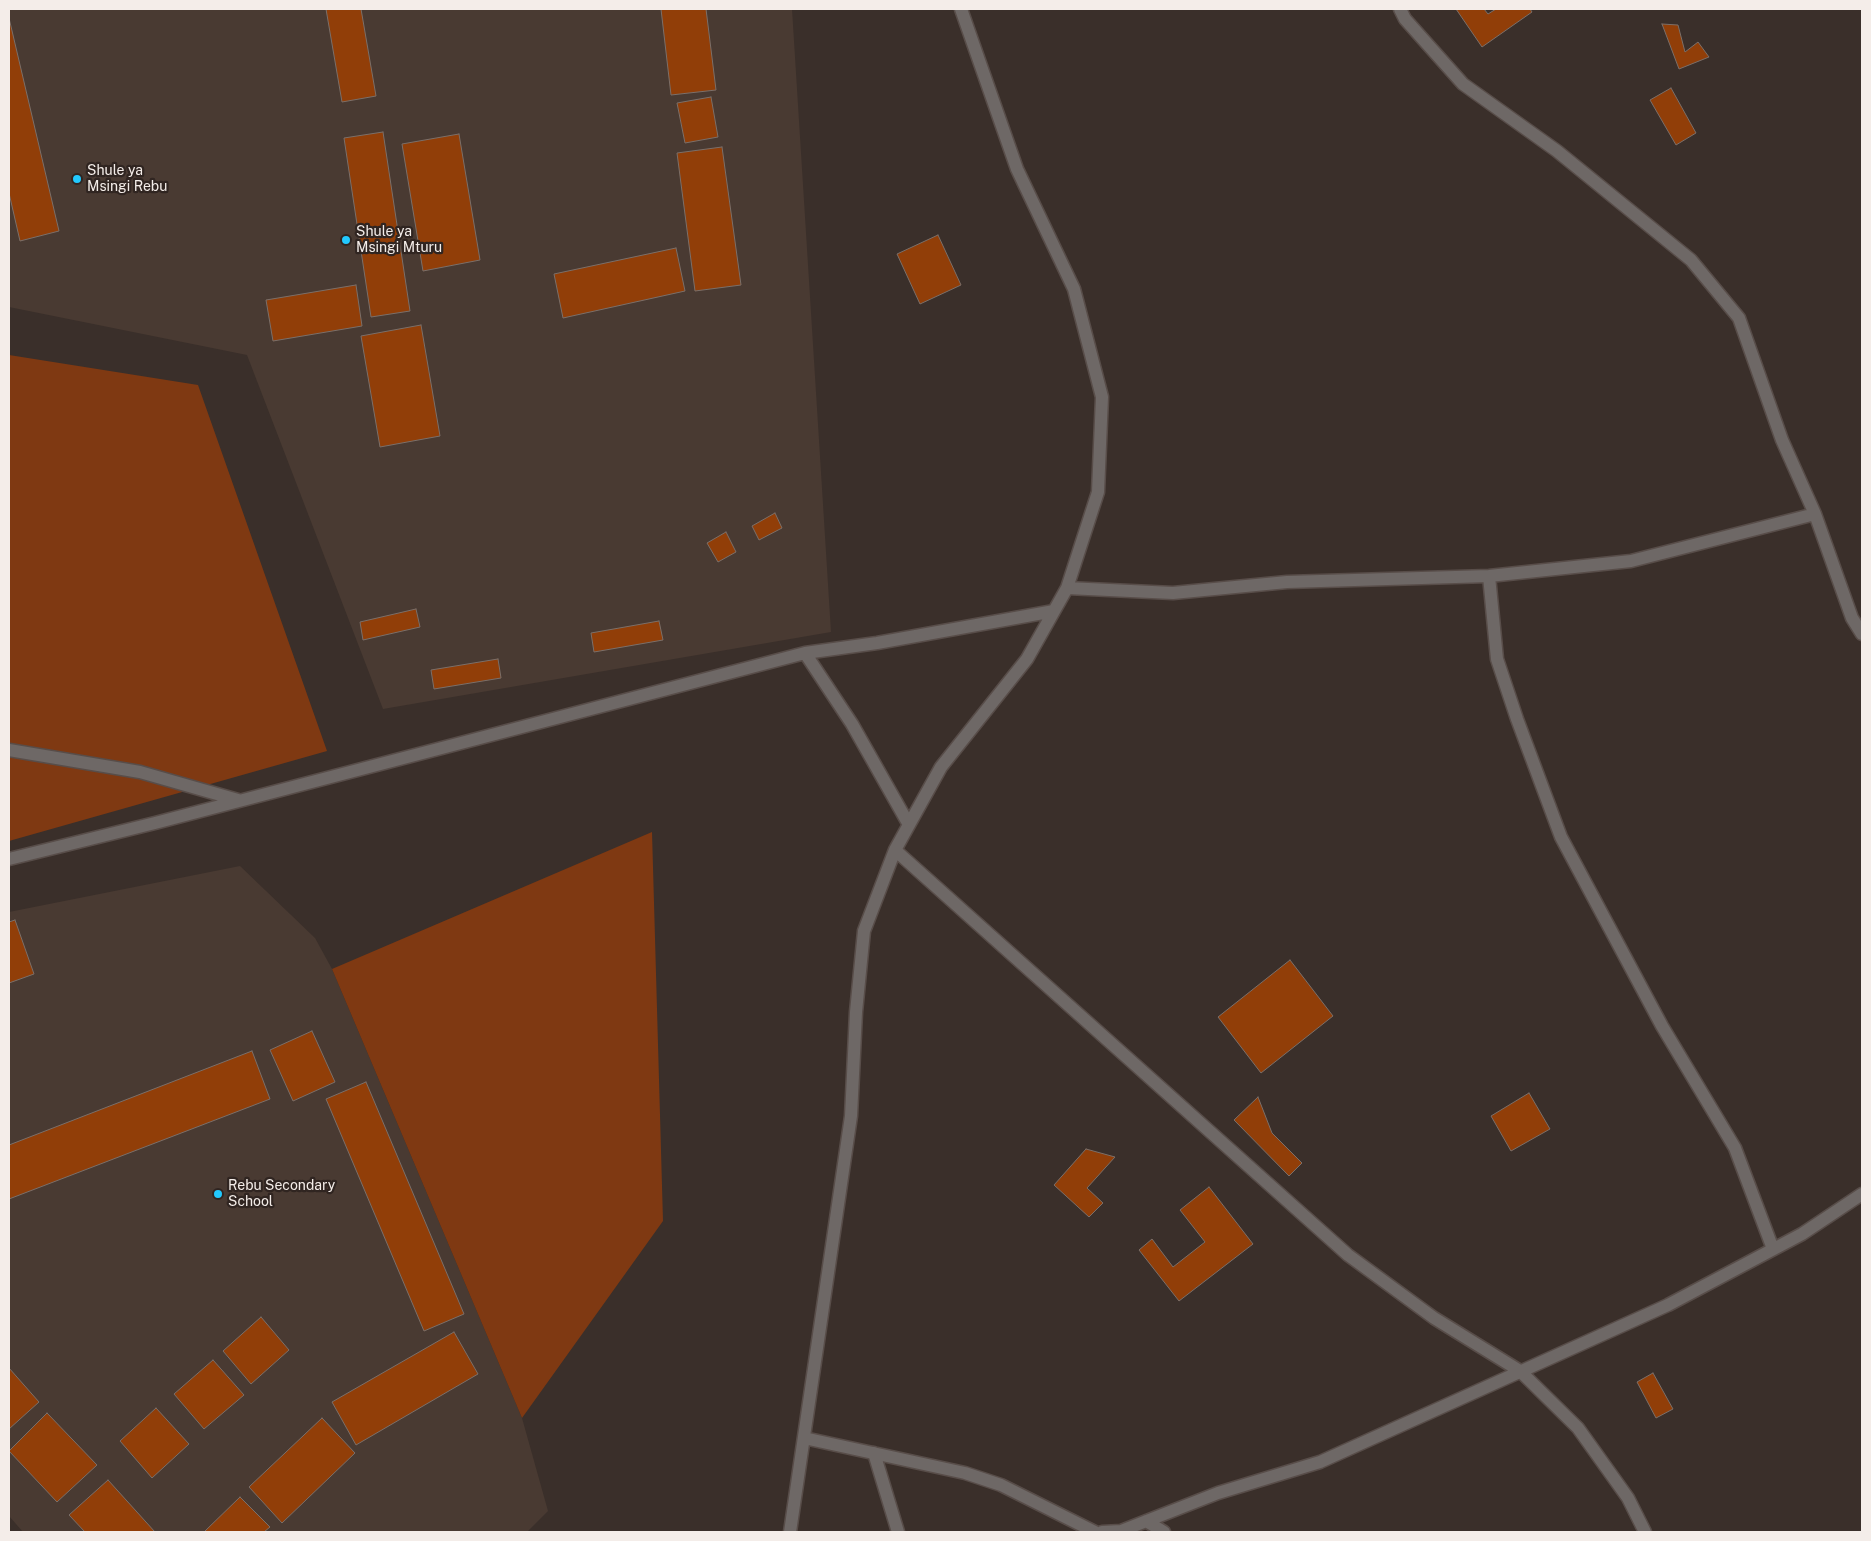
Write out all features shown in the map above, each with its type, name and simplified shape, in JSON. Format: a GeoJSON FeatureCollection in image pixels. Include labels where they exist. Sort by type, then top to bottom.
{"type":"FeatureCollection","features":[{"type":"Feature","properties":{"kind":"street"},"geometry":{"type":"LineString","coordinates":[[790,1532],[851,1116],[856,1012],[864,931],[895,850],[941,767],[1027,659],[1067,588],[1098,492],[1102,397],[1074,289],[1017,169],[961,9]]}},
{"type":"Feature","properties":{"kind":"street"},"geometry":{"type":"LineString","coordinates":[[1400,9],[1405,19],[1463,84],[1557,151],[1692,260],[1739,318],[1782,440],[1815,514],[1852,618],[1862,634]]}},
{"type":"Feature","properties":{"kind":"street"},"geometry":{"type":"LineString","coordinates":[[1067,588],[1173,593],[1286,582],[1489,576],[1631,562],[1815,514]]}},
{"type":"Feature","properties":{"kind":"street"},"geometry":{"type":"LineString","coordinates":[[1489,576],[1498,659],[1516,719],[1561,837],[1662,1026],[1735,1148],[1772,1250]]}},
{"type":"Feature","properties":{"kind":"street"},"geometry":{"type":"LineString","coordinates":[[9,858],[805,653],[877,643],[1054,611]]}},
{"type":"Feature","properties":{"kind":"street"},"geometry":{"type":"LineString","coordinates":[[805,653],[852,724],[908,824]]}},
{"type":"Feature","properties":{"kind":"street"},"geometry":{"type":"LineString","coordinates":[[9,750],[140,772],[238,800]]}},
{"type":"Feature","properties":{"kind":"street"},"geometry":{"type":"LineString","coordinates":[[895,850],[1348,1256],[1434,1318],[1520,1372],[1578,1428],[1628,1498],[1645,1532]]}},
{"type":"Feature","properties":{"kind":"street"},"geometry":{"type":"LineString","coordinates":[[1102,1532],[1121,1531],[1218,1493],[1320,1462],[1668,1305],[1802,1234],[1862,1194]]}},
{"type":"Feature","properties":{"kind":"street"},"geometry":{"type":"LineString","coordinates":[[804,1438],[965,1473],[1001,1485],[1095,1532]]}},
{"type":"Feature","properties":{"kind":"street"},"geometry":{"type":"LineString","coordinates":[[874,1453],[898,1532]]}},
{"type":"Feature","properties":{"kind":"street"},"geometry":{"type":"LineString","coordinates":[[1146,1521],[1164,1532]]}},
{"type":"Feature","properties":{"kind":"shaded area"},"geometry":{"type":"Polygon","coordinates":[[[9,9],[792,9],[831,632],[383,709],[247,355],[9,307],[9,9]]]}},
{"type":"Feature","properties":{"kind":"shaded area"},"geometry":{"type":"Polygon","coordinates":[[[9,355],[198,385],[327,751],[9,841],[9,355]]]}},
{"type":"Feature","properties":{"kind":"shaded area"},"geometry":{"type":"Polygon","coordinates":[[[652,832],[663,1221],[522,1418],[332,969],[652,832]]]}},
{"type":"Feature","properties":{"kind":"shaded area","name":"Rebu Secondary School"},"geometry":{"type":"Polygon","coordinates":[[[240,866],[315,938],[332,969],[522,1418],[548,1511],[527,1532],[23,1532],[9,1516],[9,912],[240,866]]]}},
{"type":"Feature","properties":{"kind":"building"},"geometry":{"type":"Polygon","coordinates":[[[326,9],[361,9],[376,96],[342,102],[326,9]]]}},
{"type":"Feature","properties":{"kind":"building"},"geometry":{"type":"Polygon","coordinates":[[[661,9],[706,9],[716,90],[671,95],[661,9]]]}},
{"type":"Feature","properties":{"kind":"building"},"geometry":{"type":"Polygon","coordinates":[[[1456,9],[1484,9],[1488,14],[1496,9],[1530,9],[1532,12],[1482,47],[1456,9]]]}},
{"type":"Feature","properties":{"kind":"building"},"geometry":{"type":"Polygon","coordinates":[[[9,18],[59,231],[20,241],[9,193],[9,18]]]}},
{"type":"Feature","properties":{"kind":"building"},"geometry":{"type":"Polygon","coordinates":[[[1662,24],[1678,25],[1685,52],[1698,42],[1709,57],[1679,69],[1662,24]]]}},
{"type":"Feature","properties":{"kind":"building"},"geometry":{"type":"Polygon","coordinates":[[[1671,88],[1696,133],[1676,145],[1650,100],[1671,88]]]}},
{"type":"Feature","properties":{"kind":"building"},"geometry":{"type":"Polygon","coordinates":[[[711,97],[718,137],[685,143],[677,103],[711,97]]]}},
{"type":"Feature","properties":{"kind":"building"},"geometry":{"type":"Polygon","coordinates":[[[383,132],[410,311],[371,317],[344,138],[383,132]]]}},
{"type":"Feature","properties":{"kind":"building"},"geometry":{"type":"Polygon","coordinates":[[[459,134],[480,260],[423,271],[402,144],[459,134]]]}},
{"type":"Feature","properties":{"kind":"building"},"geometry":{"type":"Polygon","coordinates":[[[722,147],[741,285],[695,291],[677,153],[722,147]]]}},
{"type":"Feature","properties":{"kind":"building"},"geometry":{"type":"Polygon","coordinates":[[[938,235],[961,285],[920,304],[897,254],[938,235]]]}},
{"type":"Feature","properties":{"kind":"building"},"geometry":{"type":"Polygon","coordinates":[[[676,248],[685,291],[563,318],[554,274],[676,248]]]}},
{"type":"Feature","properties":{"kind":"building"},"geometry":{"type":"Polygon","coordinates":[[[356,285],[362,326],[273,341],[266,300],[356,285]]]}},
{"type":"Feature","properties":{"kind":"building"},"geometry":{"type":"Polygon","coordinates":[[[421,325],[440,436],[380,447],[361,336],[421,325]]]}},
{"type":"Feature","properties":{"kind":"building"},"geometry":{"type":"Polygon","coordinates":[[[775,513],[782,528],[759,540],[752,526],[775,513]]]}},
{"type":"Feature","properties":{"kind":"building"},"geometry":{"type":"Polygon","coordinates":[[[726,532],[736,552],[718,562],[707,543],[726,532]]]}},
{"type":"Feature","properties":{"kind":"building"},"geometry":{"type":"Polygon","coordinates":[[[416,609],[420,627],[363,640],[360,622],[416,609]]]}},
{"type":"Feature","properties":{"kind":"building"},"geometry":{"type":"Polygon","coordinates":[[[659,621],[663,640],[594,652],[591,633],[659,621]]]}},
{"type":"Feature","properties":{"kind":"building"},"geometry":{"type":"Polygon","coordinates":[[[498,659],[501,678],[434,689],[431,670],[498,659]]]}},
{"type":"Feature","properties":{"kind":"building"},"geometry":{"type":"Polygon","coordinates":[[[15,920],[34,974],[9,983],[9,922],[15,920]]]}},
{"type":"Feature","properties":{"kind":"building"},"geometry":{"type":"Polygon","coordinates":[[[1290,960],[1333,1016],[1261,1073],[1218,1017],[1290,960]]]}},
{"type":"Feature","properties":{"kind":"building"},"geometry":{"type":"Polygon","coordinates":[[[312,1031],[335,1082],[293,1101],[270,1050],[312,1031]]]}},
{"type":"Feature","properties":{"kind":"building"},"geometry":{"type":"Polygon","coordinates":[[[252,1051],[270,1099],[9,1199],[9,1145],[252,1051]]]}},
{"type":"Feature","properties":{"kind":"building"},"geometry":{"type":"Polygon","coordinates":[[[366,1082],[464,1314],[424,1331],[326,1099],[366,1082]]]}},
{"type":"Feature","properties":{"kind":"building"},"geometry":{"type":"Polygon","coordinates":[[[1529,1093],[1550,1129],[1511,1151],[1491,1116],[1529,1093]]]}},
{"type":"Feature","properties":{"kind":"building"},"geometry":{"type":"Polygon","coordinates":[[[1258,1097],[1272,1133],[1302,1163],[1289,1176],[1234,1120],[1258,1097]]]}},
{"type":"Feature","properties":{"kind":"building"},"geometry":{"type":"Polygon","coordinates":[[[1086,1149],[1115,1157],[1087,1188],[1103,1203],[1089,1217],[1054,1185],[1086,1149]]]}},
{"type":"Feature","properties":{"kind":"building"},"geometry":{"type":"Polygon","coordinates":[[[1209,1187],[1253,1244],[1179,1301],[1139,1250],[1152,1239],[1173,1267],[1205,1242],[1180,1210],[1209,1187]]]}},
{"type":"Feature","properties":{"kind":"building"},"geometry":{"type":"Polygon","coordinates":[[[261,1317],[289,1350],[251,1384],[223,1351],[261,1317]]]}},
{"type":"Feature","properties":{"kind":"building"},"geometry":{"type":"Polygon","coordinates":[[[454,1332],[478,1374],[356,1445],[332,1402],[454,1332]]]}},
{"type":"Feature","properties":{"kind":"building"},"geometry":{"type":"Polygon","coordinates":[[[213,1360],[244,1395],[204,1429],[174,1394],[213,1360]]]}},
{"type":"Feature","properties":{"kind":"building"},"geometry":{"type":"Polygon","coordinates":[[[9,1368],[39,1402],[9,1429],[9,1368]]]}},
{"type":"Feature","properties":{"kind":"building"},"geometry":{"type":"Polygon","coordinates":[[[1653,1373],[1673,1409],[1656,1418],[1637,1382],[1653,1373]]]}},
{"type":"Feature","properties":{"kind":"building"},"geometry":{"type":"Polygon","coordinates":[[[156,1408],[189,1444],[152,1478],[120,1441],[156,1408]]]}},
{"type":"Feature","properties":{"kind":"building"},"geometry":{"type":"Polygon","coordinates":[[[47,1413],[97,1465],[57,1502],[9,1451],[47,1413]]]}},
{"type":"Feature","properties":{"kind":"building"},"geometry":{"type":"Polygon","coordinates":[[[322,1418],[355,1453],[282,1523],[249,1487],[322,1418]]]}},
{"type":"Feature","properties":{"kind":"building"},"geometry":{"type":"Polygon","coordinates":[[[108,1480],[155,1532],[85,1532],[69,1515],[108,1480]]]}},
{"type":"Feature","properties":{"kind":"building"},"geometry":{"type":"Polygon","coordinates":[[[240,1497],[270,1527],[264,1532],[204,1532],[240,1497]]]}},
{"type":"Feature","properties":{"kind":"place","name":"Shule ya Msingi Rebu"},"geometry":{"type":"Point","coordinates":[77,179]}},
{"type":"Feature","properties":{"kind":"place","name":"Shule ya Msingi Mturu"},"geometry":{"type":"Point","coordinates":[346,240]}},
{"type":"Feature","properties":{"kind":"place","name":"Rebu Secondary School"},"geometry":{"type":"Point","coordinates":[218,1194]}}]}
